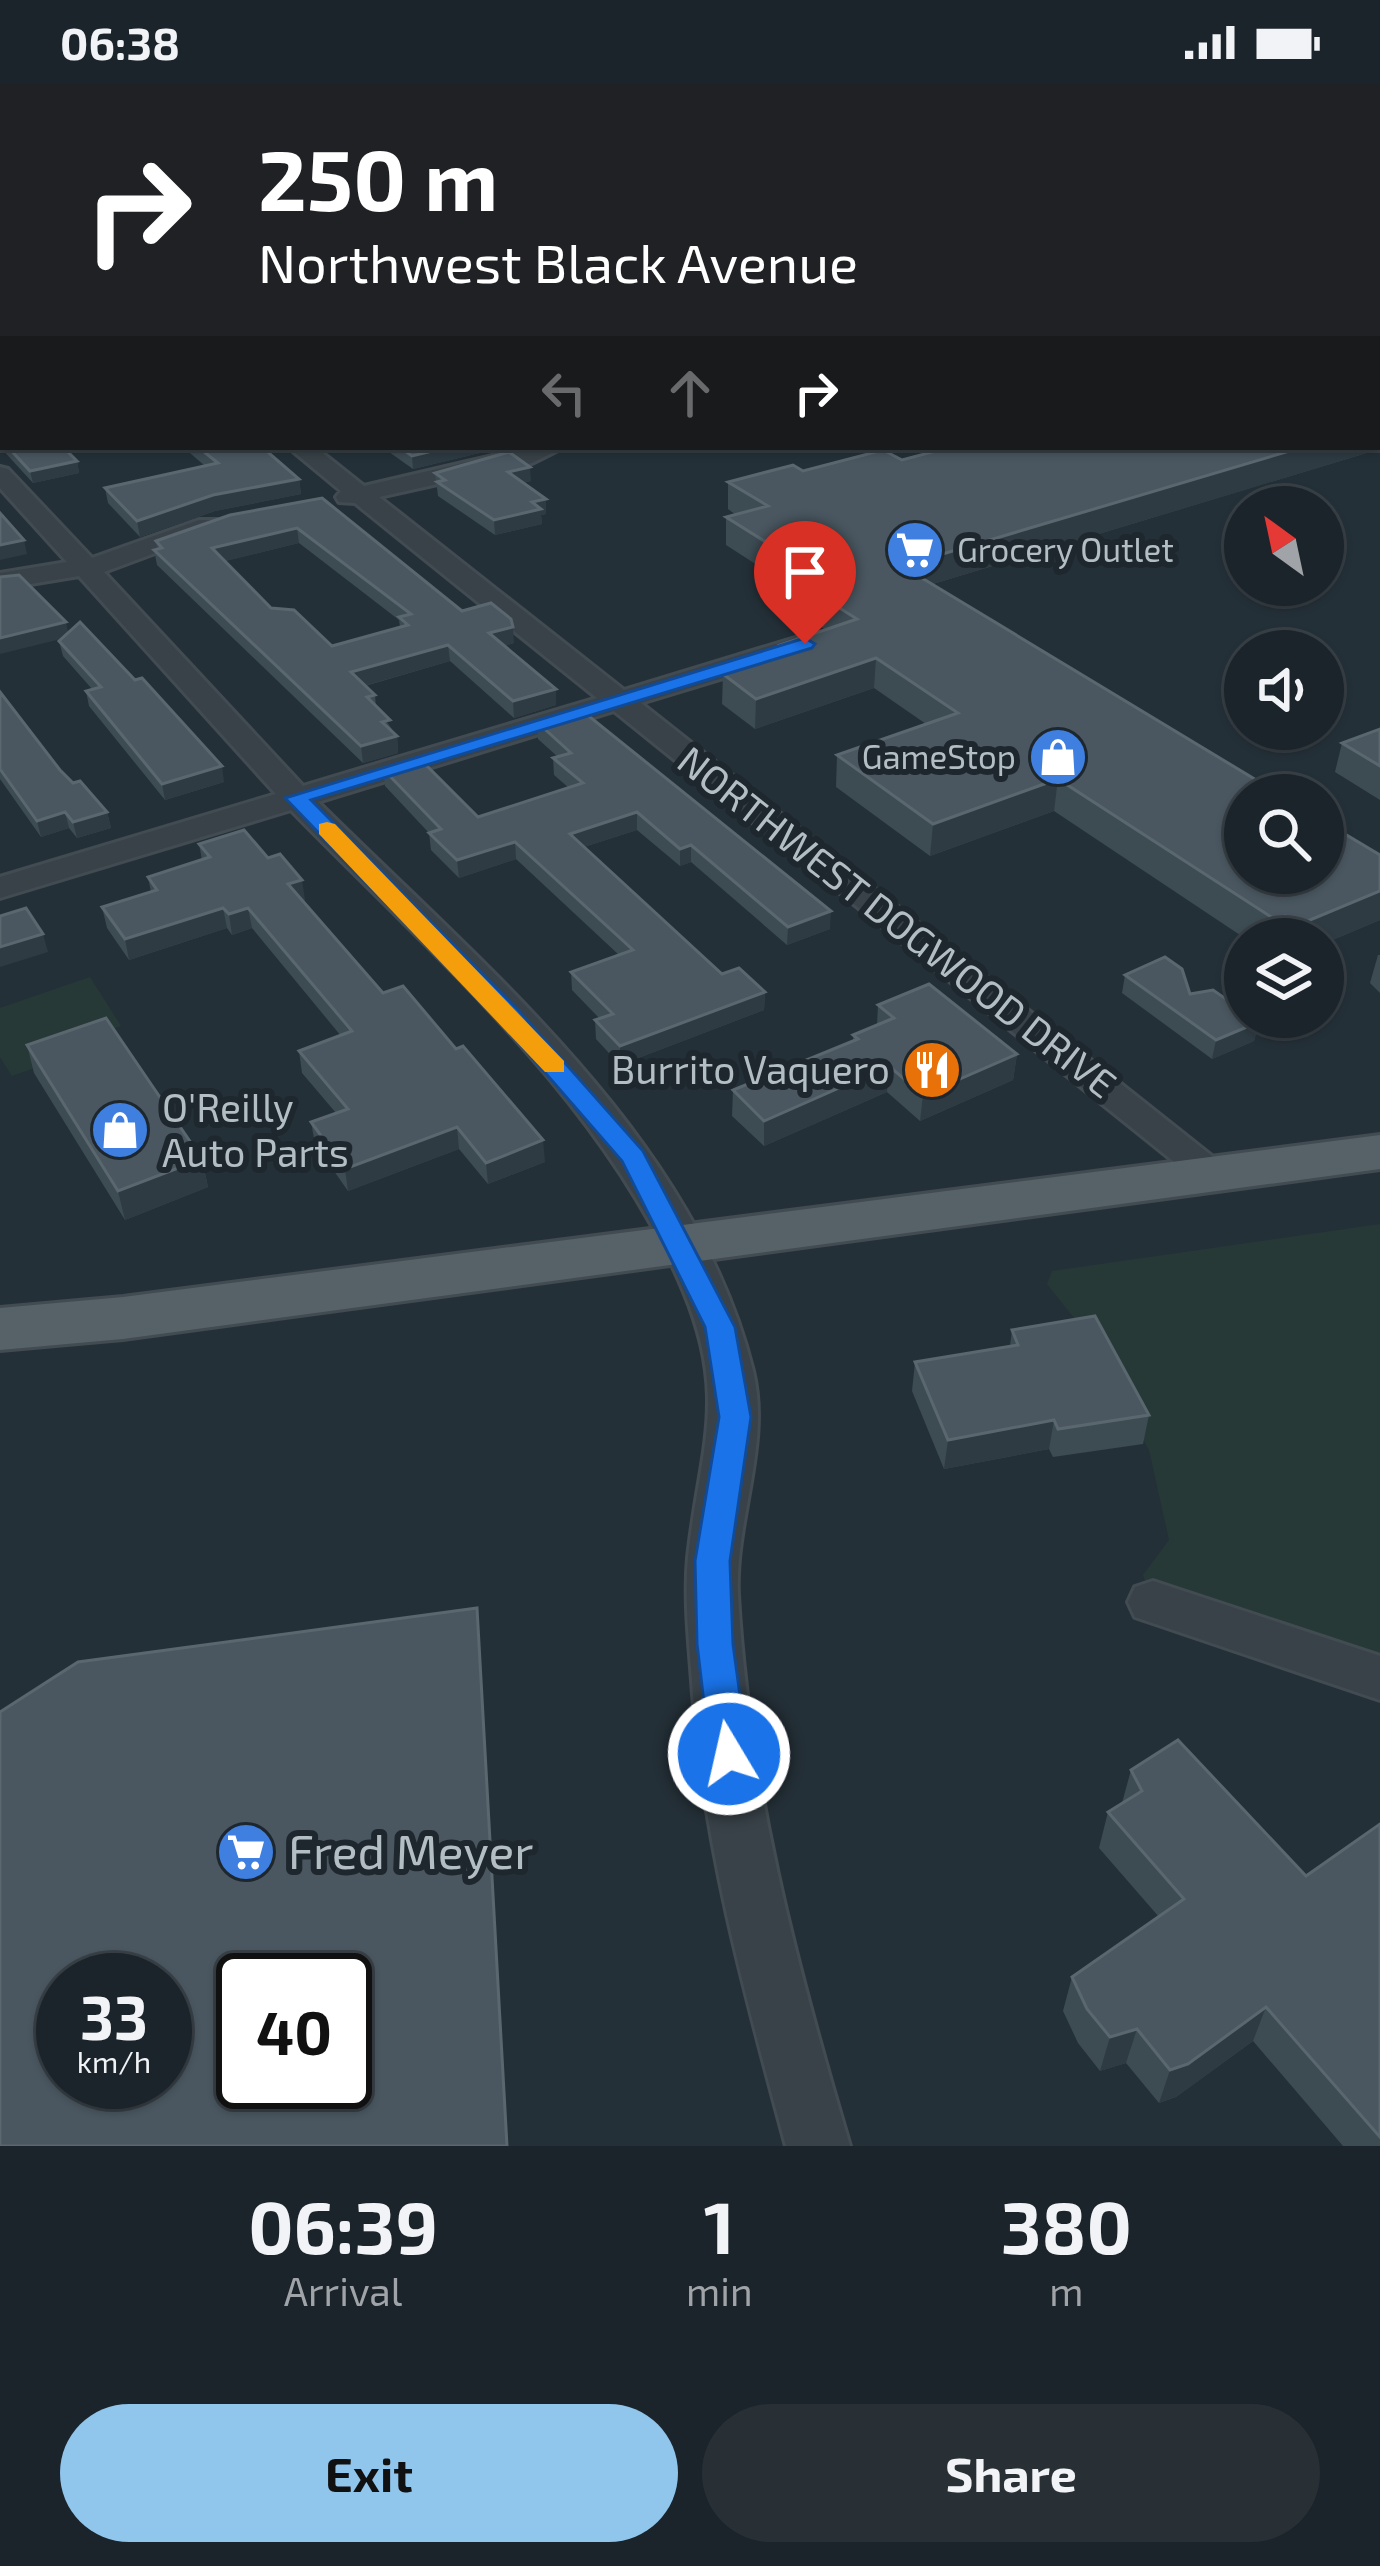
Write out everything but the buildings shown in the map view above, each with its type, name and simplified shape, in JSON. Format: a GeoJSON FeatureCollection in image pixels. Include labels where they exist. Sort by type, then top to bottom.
{"type":"FeatureCollection","features":[{"type":"Feature","properties":{"kind":"main road"},"geometry":{"type":"LineString","coordinates":[[0,1329],[124,1318],[1380,1152]]}},
{"type":"Feature","properties":{"kind":"street","name":"NORTHWEST DOGWOOD DRIVE"},"geometry":{"type":"LineString","coordinates":[[304,450],[1212,1172]]}},
{"type":"Feature","properties":{"kind":"street"},"geometry":{"type":"LineString","coordinates":[[317,502],[540,450]]}},
{"type":"Feature","properties":{"kind":"street"},"geometry":{"type":"LineString","coordinates":[[0,474],[296,798],[510,1017],[634,1157],[679,1243],[720,1327],[732,1376],[734,1428],[713,1561],[722,1712],[775,1995],[818,2146]]}},
{"type":"Feature","properties":{"kind":"street"},"geometry":{"type":"LineString","coordinates":[[0,581],[109,563],[160,540],[243,516]]}},
{"type":"Feature","properties":{"kind":"street"},"geometry":{"type":"LineString","coordinates":[[0,887],[805,644]]}},
{"type":"Feature","properties":{"kind":"street"},"geometry":{"type":"LineString","coordinates":[[1154,1602],[1380,1678]]}},
{"type":"Feature","properties":{"kind":"green space"},"geometry":{"type":"Polygon","coordinates":[[[90,977],[121,1026],[104,1032],[108,1042],[12,1076],[0,1057],[0,1008],[90,977]]]}},
{"type":"Feature","properties":{"kind":"green space"},"geometry":{"type":"Polygon","coordinates":[[[1380,1224],[1380,1660],[1153,1602],[1143,1575],[1169,1540],[1149,1450],[1082,1328],[1047,1284],[1052,1271],[1380,1224]]]}},
{"type":"Feature","properties":{"kind":"slow traffic"},"geometry":{"type":"LineString","coordinates":[[327,829],[554,1067]]}},
{"type":"Feature","properties":{"kind":"place","name":"Grocery Outlet"},"geometry":{"type":"Point","coordinates":[915,550]}},
{"type":"Feature","properties":{"kind":"place","name":"GameStop"},"geometry":{"type":"Point","coordinates":[1058,757]}},
{"type":"Feature","properties":{"kind":"place","name":"Burrito Vaquero"},"geometry":{"type":"Point","coordinates":[932,1070]}},
{"type":"Feature","properties":{"kind":"place","name":"O'Reilly Auto Parts"},"geometry":{"type":"Point","coordinates":[120,1130]}},
{"type":"Feature","properties":{"kind":"place","name":"Fred Meyer"},"geometry":{"type":"Point","coordinates":[246,1852]}},
{"type":"Feature","properties":{"kind":"route"},"geometry":{"type":"LineString","coordinates":[[729,1754],[715,1644],[713,1561],[735,1417],[732,1376],[720,1327],[634,1157],[510,1017],[296,798],[805,644]]}}]}
